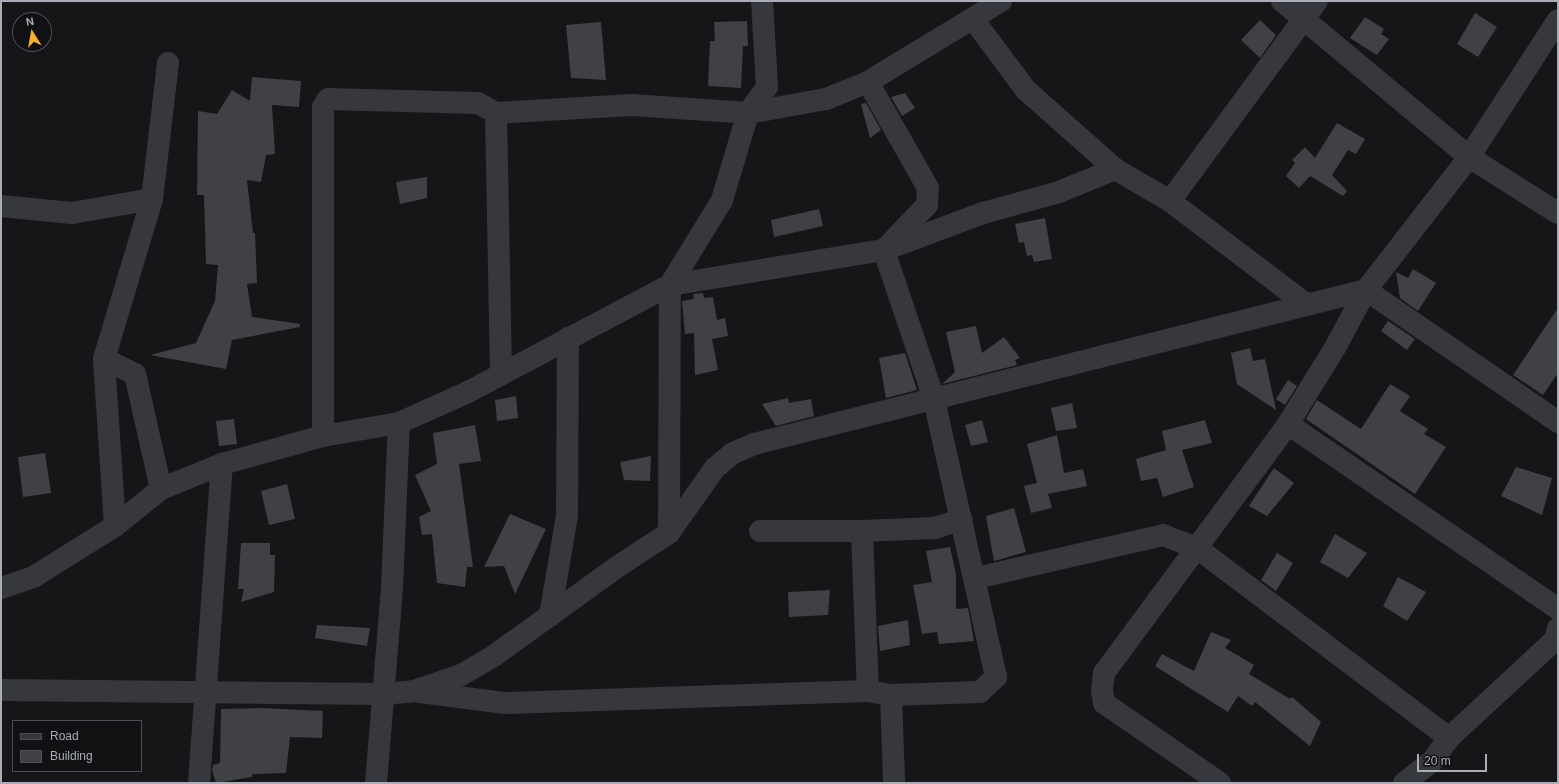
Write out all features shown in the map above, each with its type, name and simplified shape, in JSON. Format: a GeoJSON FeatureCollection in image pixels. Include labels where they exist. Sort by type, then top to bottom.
{"type":"FeatureCollection","features":[{"type":"Feature","properties":{"kind":"street"},"geometry":{"type":"LineString","coordinates":[[669,533],[670,285],[722,200],[748,113],[767,87],[762,1]]}},
{"type":"Feature","properties":{"kind":"street"},"geometry":{"type":"LineString","coordinates":[[323,436],[323,107],[328,99],[478,103],[496,113],[632,105],[748,113],[826,99],[868,82],[1001,1]]}},
{"type":"Feature","properties":{"kind":"street"},"geometry":{"type":"LineString","coordinates":[[1282,1],[1305,18],[1469,157],[1558,213]]}},
{"type":"Feature","properties":{"kind":"street"},"geometry":{"type":"LineString","coordinates":[[1170,201],[1317,1]]}},
{"type":"Feature","properties":{"kind":"street"},"geometry":{"type":"LineString","coordinates":[[973,19],[1026,90],[1115,169],[1170,201],[1308,305]]}},
{"type":"Feature","properties":{"kind":"street"},"geometry":{"type":"LineString","coordinates":[[1220,783],[1104,703],[1102,691],[1104,672],[1288,424],[1336,346],[1366,290],[1469,157],[1558,20]]}},
{"type":"Feature","properties":{"kind":"street"},"geometry":{"type":"LineString","coordinates":[[115,526],[104,359],[152,199],[168,64]]}},
{"type":"Feature","properties":{"kind":"street"},"geometry":{"type":"LineString","coordinates":[[868,82],[928,188],[927,205],[884,250]]}},
{"type":"Feature","properties":{"kind":"street"},"geometry":{"type":"LineString","coordinates":[[496,113],[501,372]]}},
{"type":"Feature","properties":{"kind":"street"},"geometry":{"type":"LineString","coordinates":[[1,588],[35,576],[115,526],[161,489],[222,464],[323,436],[400,423],[468,392],[501,372],[670,285],[884,250],[983,213],[1059,192],[1115,169]]}},
{"type":"Feature","properties":{"kind":"street"},"geometry":{"type":"LineString","coordinates":[[1,206],[72,213],[152,199]]}},
{"type":"Feature","properties":{"kind":"street"},"geometry":{"type":"LineString","coordinates":[[1,690],[382,694],[414,691],[505,703],[868,692],[891,695],[980,692],[996,677],[976,578],[934,399],[884,250]]}},
{"type":"Feature","properties":{"kind":"street"},"geometry":{"type":"LineString","coordinates":[[414,691],[460,675],[495,655],[669,533],[715,468],[733,453],[754,444],[1366,290],[1558,422]]}},
{"type":"Feature","properties":{"kind":"street"},"geometry":{"type":"LineString","coordinates":[[550,616],[567,516],[568,338]]}},
{"type":"Feature","properties":{"kind":"street"},"geometry":{"type":"LineString","coordinates":[[104,359],[135,374],[161,489]]}},
{"type":"Feature","properties":{"kind":"street"},"geometry":{"type":"LineString","coordinates":[[376,783],[382,694],[392,588],[400,423]]}},
{"type":"Feature","properties":{"kind":"street"},"geometry":{"type":"LineString","coordinates":[[1288,424],[1558,609]]}},
{"type":"Feature","properties":{"kind":"street"},"geometry":{"type":"LineString","coordinates":[[199,783],[207,692],[222,464]]}},
{"type":"Feature","properties":{"kind":"street"},"geometry":{"type":"LineString","coordinates":[[760,531],[862,532],[935,528],[962,519]]}},
{"type":"Feature","properties":{"kind":"street"},"geometry":{"type":"LineString","coordinates":[[862,532],[868,692]]}},
{"type":"Feature","properties":{"kind":"street"},"geometry":{"type":"LineString","coordinates":[[976,578],[1163,534],[1197,548],[1449,738]]}},
{"type":"Feature","properties":{"kind":"street"},"geometry":{"type":"LineString","coordinates":[[1404,783],[1433,760],[1449,738],[1555,640],[1558,628]]}},
{"type":"Feature","properties":{"kind":"street"},"geometry":{"type":"LineString","coordinates":[[891,695],[894,783]]}},
{"type":"Feature","properties":{"kind":"building"},"geometry":{"type":"Polygon","coordinates":[[[1475,13],[1497,27],[1478,57],[1457,44],[1475,13]]]}},
{"type":"Feature","properties":{"kind":"building"},"geometry":{"type":"Polygon","coordinates":[[[1365,17],[1384,29],[1381,34],[1389,39],[1377,55],[1350,38],[1365,17]]]}},
{"type":"Feature","properties":{"kind":"building"},"geometry":{"type":"Polygon","coordinates":[[[1260,20],[1276,35],[1260,58],[1241,40],[1260,20]]]}},
{"type":"Feature","properties":{"kind":"building"},"geometry":{"type":"Polygon","coordinates":[[[747,21],[748,46],[743,46],[741,88],[708,86],[710,41],[715,41],[714,22],[747,21]]]}},
{"type":"Feature","properties":{"kind":"building"},"geometry":{"type":"Polygon","coordinates":[[[601,22],[606,80],[571,78],[566,25],[601,22]]]}},
{"type":"Feature","properties":{"kind":"building"},"geometry":{"type":"Polygon","coordinates":[[[252,77],[301,81],[299,107],[272,105],[275,154],[266,155],[261,182],[247,180],[253,233],[255,233],[257,283],[247,284],[252,317],[300,324],[300,327],[232,340],[226,369],[150,355],[196,343],[215,301],[218,265],[206,264],[204,195],[197,195],[198,111],[217,114],[232,90],[250,101],[252,77]]]}},
{"type":"Feature","properties":{"kind":"building"},"geometry":{"type":"Polygon","coordinates":[[[905,93],[915,108],[902,116],[891,97],[905,93]]]}},
{"type":"Feature","properties":{"kind":"building"},"geometry":{"type":"Polygon","coordinates":[[[866,103],[881,130],[870,138],[861,104],[866,103]]]}},
{"type":"Feature","properties":{"kind":"building"},"geometry":{"type":"Polygon","coordinates":[[[1337,123],[1365,139],[1356,154],[1348,150],[1332,175],[1347,191],[1343,196],[1310,176],[1299,188],[1286,176],[1295,163],[1292,160],[1305,147],[1315,158],[1337,123]]]}},
{"type":"Feature","properties":{"kind":"building"},"geometry":{"type":"Polygon","coordinates":[[[427,177],[427,198],[400,204],[396,182],[427,177]]]}},
{"type":"Feature","properties":{"kind":"building"},"geometry":{"type":"Polygon","coordinates":[[[819,209],[823,226],[774,237],[771,220],[819,209]]]}},
{"type":"Feature","properties":{"kind":"building"},"geometry":{"type":"Polygon","coordinates":[[[1045,218],[1052,259],[1034,262],[1032,255],[1027,256],[1024,242],[1019,243],[1015,224],[1045,218]]]}},
{"type":"Feature","properties":{"kind":"building"},"geometry":{"type":"Polygon","coordinates":[[[1413,269],[1436,283],[1418,311],[1400,298],[1396,272],[1408,278],[1413,269]]]}},
{"type":"Feature","properties":{"kind":"building"},"geometry":{"type":"Polygon","coordinates":[[[703,293],[704,298],[713,297],[717,320],[725,318],[728,336],[712,339],[718,370],[695,375],[694,333],[685,334],[682,301],[694,299],[693,294],[703,293]]]}},
{"type":"Feature","properties":{"kind":"building"},"geometry":{"type":"Polygon","coordinates":[[[1558,308],[1558,373],[1543,395],[1513,375],[1558,308]]]}},
{"type":"Feature","properties":{"kind":"building"},"geometry":{"type":"Polygon","coordinates":[[[1388,321],[1415,339],[1407,350],[1381,331],[1388,321]]]}},
{"type":"Feature","properties":{"kind":"building"},"geometry":{"type":"Polygon","coordinates":[[[976,326],[982,353],[1004,337],[1020,358],[1015,360],[1017,365],[942,384],[955,372],[946,332],[976,326]]]}},
{"type":"Feature","properties":{"kind":"building"},"geometry":{"type":"Polygon","coordinates":[[[1250,348],[1253,361],[1265,359],[1276,410],[1237,384],[1231,353],[1250,348]]]}},
{"type":"Feature","properties":{"kind":"building"},"geometry":{"type":"Polygon","coordinates":[[[905,353],[917,390],[886,398],[879,358],[905,353]]]}},
{"type":"Feature","properties":{"kind":"building"},"geometry":{"type":"Polygon","coordinates":[[[1288,380],[1297,386],[1285,405],[1276,399],[1288,380]]]}},
{"type":"Feature","properties":{"kind":"building"},"geometry":{"type":"Polygon","coordinates":[[[1390,384],[1410,396],[1400,411],[1428,429],[1424,434],[1446,447],[1415,494],[1306,419],[1317,400],[1361,429],[1390,384]]]}},
{"type":"Feature","properties":{"kind":"building"},"geometry":{"type":"Polygon","coordinates":[[[516,396],[518,418],[497,421],[495,400],[516,396]]]}},
{"type":"Feature","properties":{"kind":"building"},"geometry":{"type":"Polygon","coordinates":[[[788,398],[789,403],[811,399],[814,416],[776,426],[762,404],[788,398]]]}},
{"type":"Feature","properties":{"kind":"building"},"geometry":{"type":"Polygon","coordinates":[[[1072,403],[1077,428],[1056,431],[1051,408],[1072,403]]]}},
{"type":"Feature","properties":{"kind":"building"},"geometry":{"type":"Polygon","coordinates":[[[234,419],[237,444],[219,446],[216,421],[234,419]]]}},
{"type":"Feature","properties":{"kind":"building"},"geometry":{"type":"Polygon","coordinates":[[[982,420],[988,442],[971,446],[965,425],[982,420]]]}},
{"type":"Feature","properties":{"kind":"building"},"geometry":{"type":"Polygon","coordinates":[[[1205,420],[1212,443],[1182,450],[1194,487],[1163,497],[1157,478],[1141,481],[1136,459],[1166,450],[1162,431],[1205,420]]]}},
{"type":"Feature","properties":{"kind":"building"},"geometry":{"type":"Polygon","coordinates":[[[475,425],[481,461],[459,464],[473,567],[467,567],[465,587],[437,583],[432,534],[422,535],[419,517],[431,511],[415,475],[437,464],[433,433],[475,425]]]}},
{"type":"Feature","properties":{"kind":"building"},"geometry":{"type":"Polygon","coordinates":[[[1057,435],[1064,473],[1083,469],[1087,486],[1048,494],[1052,508],[1031,513],[1024,486],[1037,483],[1027,444],[1057,435]]]}},
{"type":"Feature","properties":{"kind":"building"},"geometry":{"type":"Polygon","coordinates":[[[45,453],[51,493],[23,497],[18,457],[45,453]]]}},
{"type":"Feature","properties":{"kind":"building"},"geometry":{"type":"Polygon","coordinates":[[[651,456],[650,481],[624,480],[620,462],[651,456]]]}},
{"type":"Feature","properties":{"kind":"building"},"geometry":{"type":"Polygon","coordinates":[[[1516,467],[1552,478],[1542,515],[1501,496],[1516,467]]]}},
{"type":"Feature","properties":{"kind":"building"},"geometry":{"type":"Polygon","coordinates":[[[1274,468],[1294,483],[1267,516],[1249,506],[1274,468]]]}},
{"type":"Feature","properties":{"kind":"building"},"geometry":{"type":"Polygon","coordinates":[[[287,484],[295,519],[269,525],[261,491],[287,484]]]}},
{"type":"Feature","properties":{"kind":"building"},"geometry":{"type":"Polygon","coordinates":[[[1014,508],[1026,552],[994,561],[986,516],[1014,508]]]}},
{"type":"Feature","properties":{"kind":"building"},"geometry":{"type":"Polygon","coordinates":[[[510,514],[546,529],[515,594],[504,566],[484,567],[510,514]]]}},
{"type":"Feature","properties":{"kind":"building"},"geometry":{"type":"Polygon","coordinates":[[[1335,534],[1367,553],[1348,578],[1320,562],[1335,534]]]}},
{"type":"Feature","properties":{"kind":"building"},"geometry":{"type":"Polygon","coordinates":[[[241,543],[270,543],[270,555],[275,555],[274,592],[241,602],[244,589],[238,589],[241,543]]]}},
{"type":"Feature","properties":{"kind":"building"},"geometry":{"type":"Polygon","coordinates":[[[950,547],[956,574],[956,609],[968,608],[974,641],[939,644],[937,632],[922,634],[913,585],[932,582],[926,551],[950,547]]]}},
{"type":"Feature","properties":{"kind":"building"},"geometry":{"type":"Polygon","coordinates":[[[1277,553],[1293,563],[1276,591],[1261,580],[1277,553]]]}},
{"type":"Feature","properties":{"kind":"building"},"geometry":{"type":"Polygon","coordinates":[[[1398,577],[1426,592],[1407,621],[1383,606],[1398,577]]]}},
{"type":"Feature","properties":{"kind":"building"},"geometry":{"type":"Polygon","coordinates":[[[830,590],[828,615],[789,617],[788,592],[830,590]]]}},
{"type":"Feature","properties":{"kind":"building"},"geometry":{"type":"Polygon","coordinates":[[[908,620],[910,645],[880,651],[878,626],[908,620]]]}},
{"type":"Feature","properties":{"kind":"building"},"geometry":{"type":"Polygon","coordinates":[[[317,625],[370,628],[367,646],[315,638],[317,625]]]}},
{"type":"Feature","properties":{"kind":"building"},"geometry":{"type":"Polygon","coordinates":[[[1211,632],[1231,640],[1225,648],[1254,665],[1249,674],[1290,699],[1292,697],[1321,722],[1310,746],[1255,702],[1252,706],[1238,696],[1228,712],[1155,666],[1162,654],[1194,671],[1211,632]]]}},
{"type":"Feature","properties":{"kind":"building"},"geometry":{"type":"Polygon","coordinates":[[[261,708],[323,711],[322,738],[290,737],[286,773],[252,774],[252,777],[216,783],[212,770],[213,765],[220,763],[221,709],[261,708]]]}}]}
